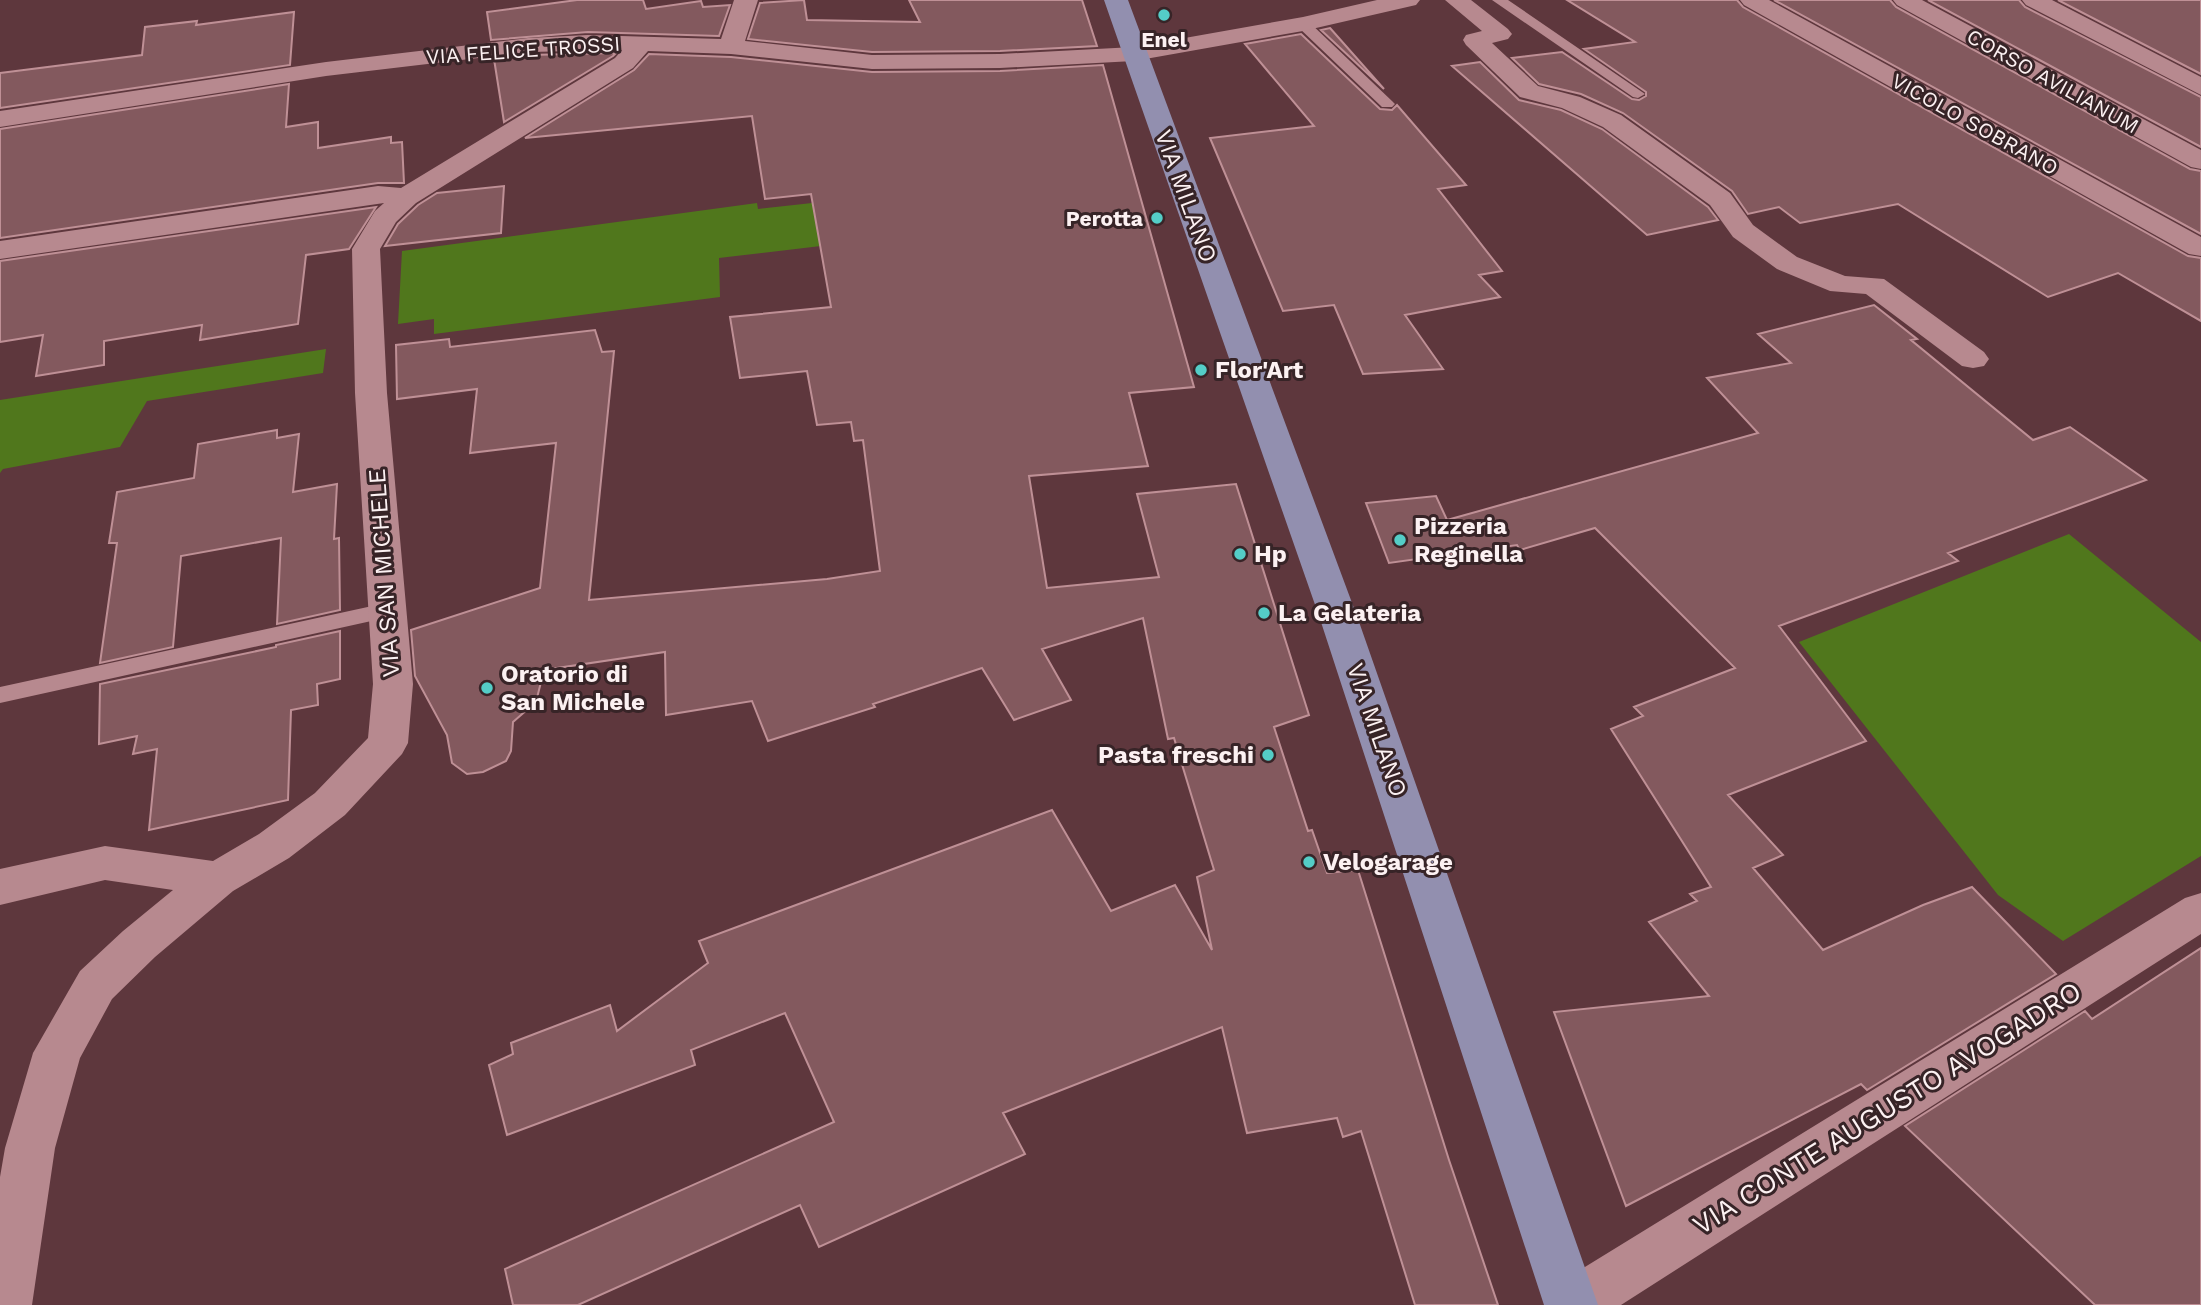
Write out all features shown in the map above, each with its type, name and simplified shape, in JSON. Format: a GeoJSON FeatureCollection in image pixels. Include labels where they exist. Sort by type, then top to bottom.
{"type":"FeatureCollection","features":[{"type":"Feature","properties":{"kind":"main road","name":"VIA MILANO"},"geometry":{"type":"LineString","coordinates":[[1116,0],[1339,619],[1572,1305]]}},
{"type":"Feature","properties":{"kind":"street"},"geometry":{"type":"LineString","coordinates":[[731,47],[746,0]]}},
{"type":"Feature","properties":{"kind":"street","name":"VIA FELICE TROSSI"},"geometry":{"type":"LineString","coordinates":[[0,119],[430,54],[528,45],[588,42],[731,47],[872,62],[1000,61],[1134,54],[1303,24],[1408,0]]}},
{"type":"Feature","properties":{"kind":"street"},"geometry":{"type":"LineString","coordinates":[[1457,0],[1500,34],[1475,40],[1529,92],[1572,102],[1612,121],[1720,199],[1743,231],[1787,263],[1841,285],[1873,285],[1973,359]]}},
{"type":"Feature","properties":{"kind":"street","name":"VICOLO SOBRANO"},"geometry":{"type":"LineString","coordinates":[[1752,0],[2199,248]]}},
{"type":"Feature","properties":{"kind":"street","name":"CORSO AVILIANUM"},"geometry":{"type":"LineString","coordinates":[[1905,0],[2201,161]]}},
{"type":"Feature","properties":{"kind":"street"},"geometry":{"type":"LineString","coordinates":[[2034,0],[2201,87]]}},
{"type":"Feature","properties":{"kind":"street","name":"VIA SAN MICHELE"},"geometry":{"type":"LineString","coordinates":[[5,1305],[8,1239],[57,1053],[96,985],[139,944],[218,879],[274,846],[330,804],[388,743],[393,684],[371,393],[366,249],[385,217],[405,197],[625,63],[643,43]]}},
{"type":"Feature","properties":{"kind":"street"},"geometry":{"type":"LineString","coordinates":[[0,250],[379,194],[405,197]]}},
{"type":"Feature","properties":{"kind":"street"},"geometry":{"type":"LineString","coordinates":[[0,887],[105,863],[218,879]]}},
{"type":"Feature","properties":{"kind":"street","name":"VIA CONTE AUGUSTO AVOGADRO"},"geometry":{"type":"LineString","coordinates":[[1572,1305],[2201,911]]}},
{"type":"Feature","properties":{"kind":"lane"},"geometry":{"type":"LineString","coordinates":[[1499,0],[1637,94]]}},
{"type":"Feature","properties":{"kind":"lane"},"geometry":{"type":"LineString","coordinates":[[1303,24],[1387,104]]}},
{"type":"Feature","properties":{"kind":"lane"},"geometry":{"type":"LineString","coordinates":[[0,695],[386,611]]}},
{"type":"Feature","properties":{"kind":"green space"},"geometry":{"type":"Polygon","coordinates":[[[757,203],[758,209],[812,203],[822,216],[863,241],[719,258],[720,297],[434,334],[434,319],[398,324],[402,251],[757,203]]]}},
{"type":"Feature","properties":{"kind":"green space"},"geometry":{"type":"Polygon","coordinates":[[[326,349],[323,373],[147,401],[120,447],[3,469],[0,473],[0,400],[326,349]]]}},
{"type":"Feature","properties":{"kind":"green space"},"geometry":{"type":"Polygon","coordinates":[[[2069,534],[2201,642],[2201,856],[2063,941],[1998,895],[1799,642],[2069,534]]]}},
{"type":"Feature","properties":{"kind":"building"},"geometry":{"type":"Polygon","coordinates":[[[577,0],[643,0],[646,9],[701,1],[703,7],[730,5],[719,36],[588,32],[491,40],[487,12],[577,0]]]}},
{"type":"Feature","properties":{"kind":"building"},"geometry":{"type":"Polygon","coordinates":[[[804,0],[807,20],[920,22],[909,0],[1082,0],[1097,46],[1000,51],[872,52],[748,39],[760,3],[804,0]]]}},
{"type":"Feature","properties":{"kind":"building"},"geometry":{"type":"Polygon","coordinates":[[[1567,0],[1737,0],[1743,7],[2188,256],[2201,258],[2201,321],[2118,273],[2048,297],[1898,204],[1800,223],[1779,207],[1748,214],[1732,191],[1623,113],[1581,94],[1539,84],[1512,58],[1562,52],[1632,99],[1639,100],[1646,96],[1646,92],[1584,49],[1635,42],[1567,0]]]}},
{"type":"Feature","properties":{"kind":"building"},"geometry":{"type":"Polygon","coordinates":[[[1774,0],[1890,0],[1896,7],[2190,169],[2201,171],[2201,234],[1774,0]]]}},
{"type":"Feature","properties":{"kind":"building"},"geometry":{"type":"Polygon","coordinates":[[[1928,0],[2019,0],[2025,7],[2201,97],[2201,147],[1928,0]]]}},
{"type":"Feature","properties":{"kind":"building"},"geometry":{"type":"Polygon","coordinates":[[[2058,0],[2201,0],[2201,74],[2058,0]]]}},
{"type":"Feature","properties":{"kind":"building"},"geometry":{"type":"Polygon","coordinates":[[[294,12],[290,65],[0,108],[0,73],[142,55],[145,27],[197,21],[196,25],[294,12]]]}},
{"type":"Feature","properties":{"kind":"building"},"geometry":{"type":"Polygon","coordinates":[[[1330,28],[1384,89],[1321,30],[1330,28]]]}},
{"type":"Feature","properties":{"kind":"building"},"geometry":{"type":"Polygon","coordinates":[[[1301,34],[1380,109],[1392,110],[1397,105],[1466,185],[1438,189],[1502,271],[1479,275],[1500,297],[1405,315],[1443,369],[1363,374],[1334,305],[1283,311],[1210,138],[1314,126],[1245,44],[1301,34]]]}},
{"type":"Feature","properties":{"kind":"building"},"geometry":{"type":"Polygon","coordinates":[[[616,53],[504,122],[494,59],[528,55],[616,53]]]}},
{"type":"Feature","properties":{"kind":"building"},"geometry":{"type":"Polygon","coordinates":[[[649,54],[731,57],[872,72],[1000,71],[1103,65],[1194,387],[1129,393],[1148,466],[1029,476],[1047,588],[1159,577],[1137,494],[1236,484],[1309,715],[1274,727],[1308,831],[1312,830],[1327,873],[1358,870],[1449,1160],[1498,1305],[1415,1305],[1361,1131],[1343,1137],[1337,1118],[1247,1133],[1222,1027],[1003,1113],[1025,1154],[819,1247],[800,1205],[578,1305],[513,1305],[505,1269],[834,1122],[785,1013],[691,1050],[695,1065],[507,1135],[489,1065],[513,1054],[511,1043],[610,1005],[617,1031],[708,963],[699,941],[1052,810],[1111,911],[1175,885],[1212,950],[1197,877],[1214,870],[1174,738],[1168,739],[1143,618],[1042,649],[1071,700],[1014,720],[982,668],[873,704],[875,707],[768,741],[752,701],[666,715],[665,652],[544,670],[536,702],[513,722],[511,751],[506,761],[483,772],[467,774],[452,763],[447,735],[415,676],[411,630],[540,588],[556,443],[470,453],[477,389],[397,399],[396,345],[449,339],[450,347],[595,330],[602,352],[614,351],[589,600],[827,579],[880,571],[863,440],[854,441],[851,422],[817,425],[807,371],[740,378],[730,317],[831,307],[811,194],[765,199],[752,116],[525,138],[634,70],[649,54]]]}},
{"type":"Feature","properties":{"kind":"building"},"geometry":{"type":"Polygon","coordinates":[[[1480,62],[1519,100],[1561,110],[1602,129],[1708,207],[1718,220],[1647,235],[1452,66],[1480,62]]]}},
{"type":"Feature","properties":{"kind":"building"},"geometry":{"type":"Polygon","coordinates":[[[289,84],[286,127],[318,122],[318,148],[391,137],[391,143],[402,142],[404,183],[378,183],[0,238],[0,129],[289,84]]]}},
{"type":"Feature","properties":{"kind":"building"},"geometry":{"type":"Polygon","coordinates":[[[504,186],[501,233],[385,246],[398,224],[418,205],[437,193],[504,186]]]}},
{"type":"Feature","properties":{"kind":"building"},"geometry":{"type":"Polygon","coordinates":[[[376,207],[349,249],[306,255],[298,324],[200,340],[202,325],[104,341],[104,365],[36,376],[43,335],[0,342],[0,261],[376,207]]]}},
{"type":"Feature","properties":{"kind":"building"},"geometry":{"type":"Polygon","coordinates":[[[1874,305],[1917,339],[1911,340],[2033,440],[2070,427],[2146,480],[1948,553],[1958,561],[1779,626],[1866,741],[1728,795],[1783,855],[1753,868],[1823,950],[1923,905],[1972,887],[2056,974],[1867,1090],[1861,1084],[1626,1206],[1554,1012],[1709,996],[1649,922],[1697,901],[1690,894],[1711,887],[1611,729],[1643,716],[1634,707],[1735,668],[1595,528],[1520,550],[1517,545],[1389,563],[1366,503],[1436,496],[1447,520],[1758,433],[1707,378],[1791,363],[1758,334],[1874,305]]]}},
{"type":"Feature","properties":{"kind":"building"},"geometry":{"type":"Polygon","coordinates":[[[277,430],[277,438],[299,434],[293,492],[337,484],[334,539],[339,538],[340,610],[277,624],[281,538],[181,556],[173,647],[100,663],[117,543],[109,543],[117,492],[194,478],[198,444],[277,430]]]}},
{"type":"Feature","properties":{"kind":"building"},"geometry":{"type":"Polygon","coordinates":[[[340,631],[340,679],[317,684],[318,705],[291,710],[288,800],[149,830],[157,749],[133,754],[137,736],[99,744],[100,684],[340,631]]]}},
{"type":"Feature","properties":{"kind":"building"},"geometry":{"type":"Polygon","coordinates":[[[2201,948],[2201,1305],[2095,1305],[1905,1126],[2085,1011],[2092,1019],[2201,948]]]}},
{"type":"Feature","properties":{"kind":"place","name":"Enel"},"geometry":{"type":"Point","coordinates":[1164,15]}},
{"type":"Feature","properties":{"kind":"place","name":"Perotta"},"geometry":{"type":"Point","coordinates":[1157,218]}},
{"type":"Feature","properties":{"kind":"place","name":"Flor'Art"},"geometry":{"type":"Point","coordinates":[1201,370]}},
{"type":"Feature","properties":{"kind":"place","name":"Pizzeria Reginella"},"geometry":{"type":"Point","coordinates":[1400,540]}},
{"type":"Feature","properties":{"kind":"place","name":"Hp"},"geometry":{"type":"Point","coordinates":[1240,554]}},
{"type":"Feature","properties":{"kind":"place","name":"La Gelateria"},"geometry":{"type":"Point","coordinates":[1264,613]}},
{"type":"Feature","properties":{"kind":"place","name":"Oratorio di San Michele"},"geometry":{"type":"Point","coordinates":[487,688]}},
{"type":"Feature","properties":{"kind":"place","name":"Pasta freschi"},"geometry":{"type":"Point","coordinates":[1268,755]}},
{"type":"Feature","properties":{"kind":"place","name":"Velogarage"},"geometry":{"type":"Point","coordinates":[1309,862]}}]}
